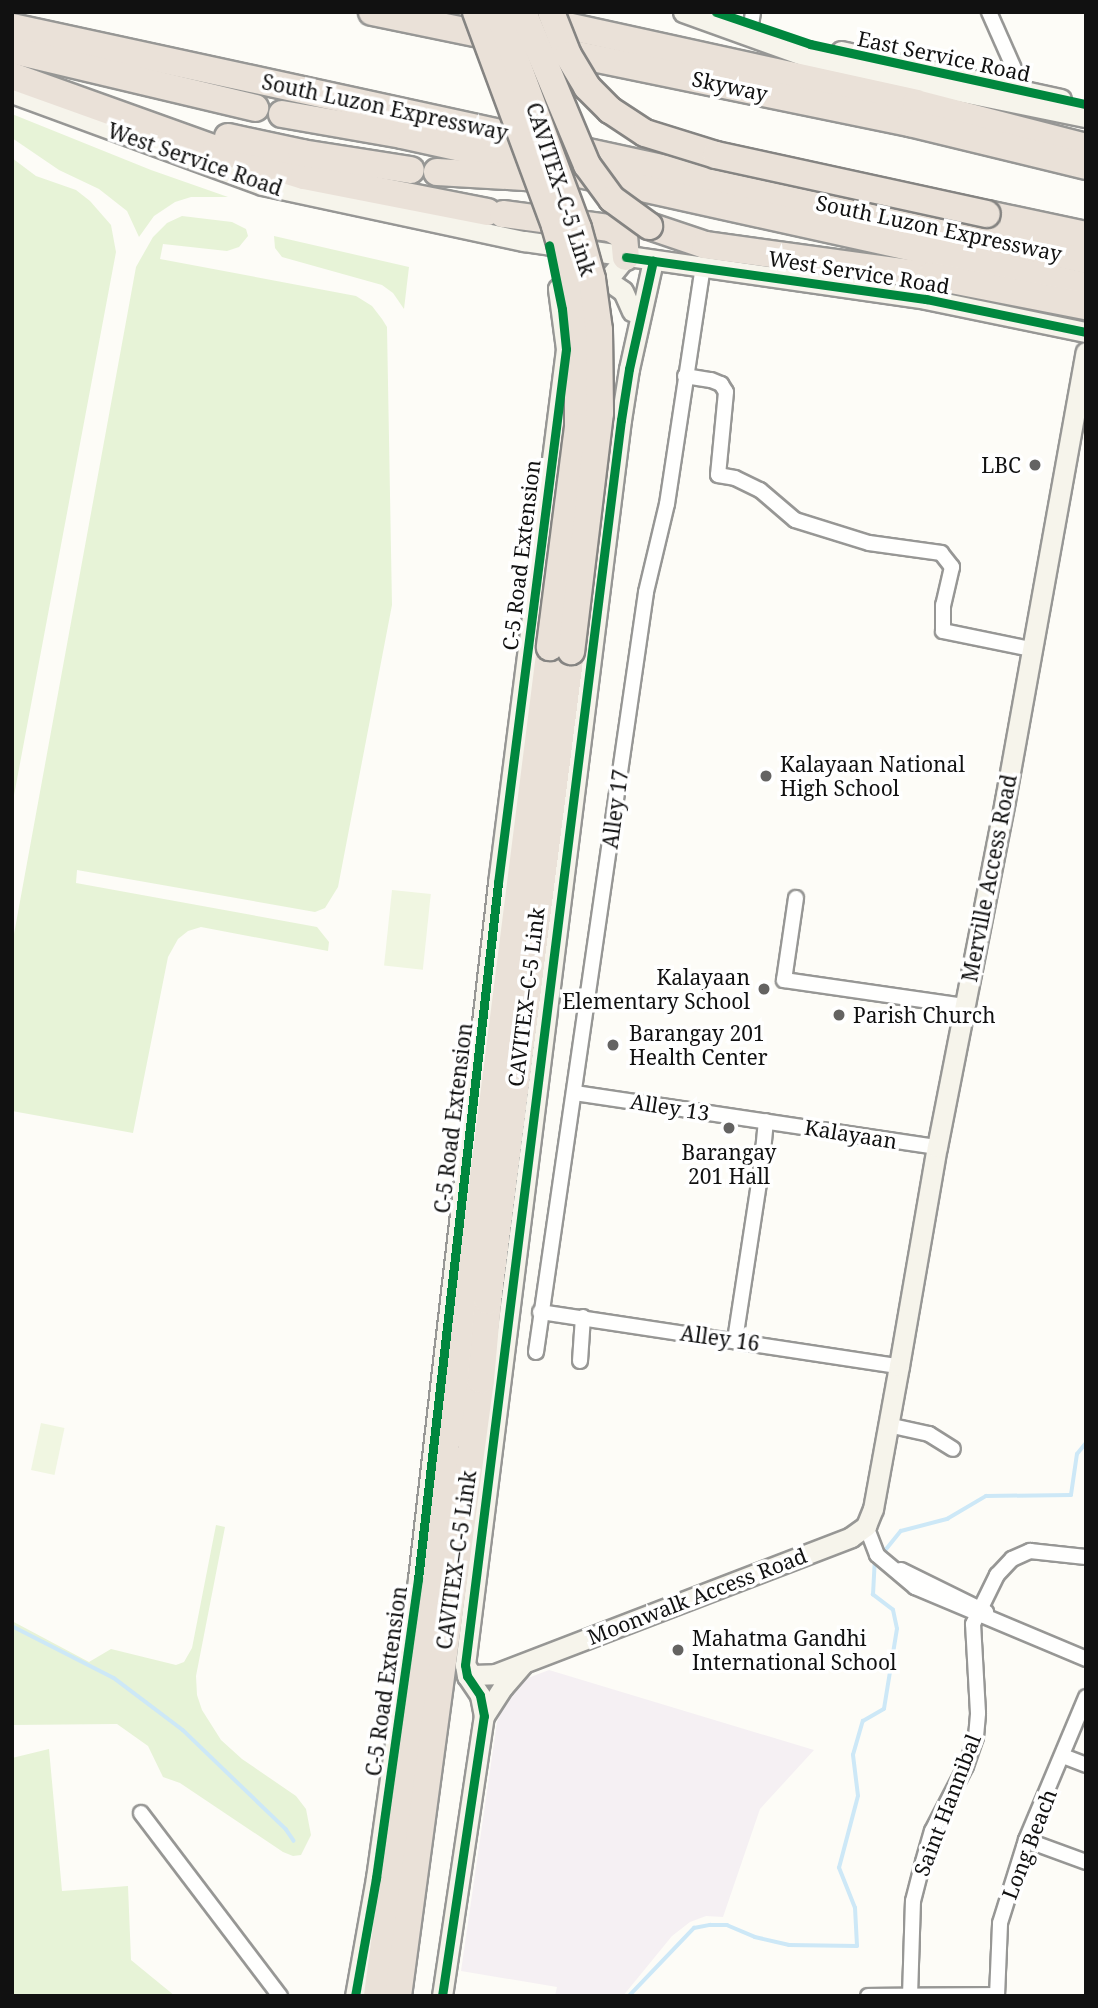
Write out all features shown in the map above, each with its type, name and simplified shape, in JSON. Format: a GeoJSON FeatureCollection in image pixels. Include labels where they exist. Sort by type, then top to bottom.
{"type":"FeatureCollection","features":[{"type":"Feature","properties":{"kind":"highway","name":"Skyway"},"geometry":{"type":"LineString","coordinates":[[372,12],[1086,147]]}},
{"type":"Feature","properties":{"kind":"highway","name":"CAVITEX–C-5 Link"},"geometry":{"type":"LineString","coordinates":[[398,1996],[481,1380],[561,649],[578,427],[578,330],[566,261],[549,207],[476,12]]}},
{"type":"Feature","properties":{"kind":"highway","name":"Skyway"},"geometry":{"type":"LineString","coordinates":[[500,12],[695,55],[913,113],[1086,166]]}},
{"type":"Feature","properties":{"kind":"highway","name":"CAVITEX–C-5 Link"},"geometry":{"type":"LineString","coordinates":[[377,1996],[449,1446],[561,649],[600,413],[600,330],[592,279],[578,228],[500,12]]}},
{"type":"Feature","properties":{"kind":"highway"},"geometry":{"type":"LineString","coordinates":[[523,12],[580,153],[600,185],[620,207],[649,226],[691,242],[931,276],[1086,306]]}},
{"type":"Feature","properties":{"kind":"highway"},"geometry":{"type":"LineString","coordinates":[[551,12],[568,55],[587,87],[610,110],[645,133],[716,155],[1086,235]]}},
{"type":"Feature","properties":{"kind":"highway","name":"Skyway"},"geometry":{"type":"LineString","coordinates":[[572,12],[657,35],[695,55]]}},
{"type":"Feature","properties":{"kind":"highway","name":"South Luzon Expressway"},"geometry":{"type":"LineString","coordinates":[[12,27],[1086,260]]}},
{"type":"Feature","properties":{"kind":"highway","name":"South Luzon Expressway"},"geometry":{"type":"LineString","coordinates":[[12,50],[255,108]]}},
{"type":"Feature","properties":{"kind":"highway"},"geometry":{"type":"LineString","coordinates":[[12,60],[204,132],[302,153],[411,170]]}},
{"type":"Feature","properties":{"kind":"highway"},"geometry":{"type":"LineString","coordinates":[[12,76],[216,149],[304,176],[495,213],[610,228],[624,236],[639,259]]}},
{"type":"Feature","properties":{"kind":"highway","name":"South Luzon Expressway"},"geometry":{"type":"LineString","coordinates":[[282,114],[402,135],[1086,286]]}},
{"type":"Feature","properties":{"kind":"highway","name":"South Luzon Expressway"},"geometry":{"type":"LineString","coordinates":[[438,172],[526,179],[573,174]]}},
{"type":"Feature","properties":{"kind":"main road","name":"East Service Road"},"geometry":{"type":"LineString","coordinates":[[683,12],[889,77],[1086,117]]}},
{"type":"Feature","properties":{"kind":"main road","name":"East Service Road"},"geometry":{"type":"LineString","coordinates":[[716,12],[752,19],[809,50],[1086,104]]}},
{"type":"Feature","properties":{"kind":"main road","name":"West Service Road"},"geometry":{"type":"LineString","coordinates":[[12,93],[262,185],[549,245],[926,299],[1086,332]]}},
{"type":"Feature","properties":{"kind":"main road","name":"C-5 Road Extension"},"geometry":{"type":"LineString","coordinates":[[355,1996],[376,1878],[418,1579],[498,883],[566,349],[560,299],[549,245]]}},
{"type":"Feature","properties":{"kind":"main road"},"geometry":{"type":"LineString","coordinates":[[566,349],[577,321],[607,280],[639,259]]}},
{"type":"Feature","properties":{"kind":"main road"},"geometry":{"type":"LineString","coordinates":[[629,369],[632,311],[639,259]]}},
{"type":"Feature","properties":{"kind":"main road"},"geometry":{"type":"LineString","coordinates":[[442,1996],[484,1716],[480,1695],[467,1676],[464,1665],[629,369],[639,259]]}},
{"type":"Feature","properties":{"kind":"main road"},"geometry":{"type":"LineString","coordinates":[[607,280],[623,292],[632,311]]}},
{"type":"Feature","properties":{"kind":"main road","name":"Merville Access Road"},"geometry":{"type":"LineString","coordinates":[[866,1526],[873,1509],[937,1147],[1086,352]]}},
{"type":"Feature","properties":{"kind":"main road","name":"Moonwalk Access Road"},"geometry":{"type":"LineString","coordinates":[[464,1665],[472,1675],[483,1676],[526,1662],[851,1536],[866,1526]]}},
{"type":"Feature","properties":{"kind":"main road","name":"Moonwalk Access Road"},"geometry":{"type":"LineString","coordinates":[[484,1716],[502,1687],[526,1662]]}},
{"type":"Feature","properties":{"kind":"street"},"geometry":{"type":"LineString","coordinates":[[989,12],[1024,90]]}},
{"type":"Feature","properties":{"kind":"street","name":"Alley 17"},"geometry":{"type":"LineString","coordinates":[[536,1352],[646,592],[667,504],[704,267]]}},
{"type":"Feature","properties":{"kind":"street"},"geometry":{"type":"LineString","coordinates":[[685,376],[711,380],[720,384],[726,392],[716,471],[718,475],[735,478],[760,490],[795,520],[869,543],[941,553],[952,567],[943,605],[943,632],[1031,649]]}},
{"type":"Feature","properties":{"kind":"street"},"geometry":{"type":"LineString","coordinates":[[796,898],[783,977],[786,981],[964,1006]]}},
{"type":"Feature","properties":{"kind":"street","name":"Alley 13"},"geometry":{"type":"LineString","coordinates":[[575,1093],[766,1121]]}},
{"type":"Feature","properties":{"kind":"street"},"geometry":{"type":"LineString","coordinates":[[735,1340],[766,1121]]}},
{"type":"Feature","properties":{"kind":"street","name":"Kalayaan"},"geometry":{"type":"LineString","coordinates":[[766,1121],[937,1147]]}},
{"type":"Feature","properties":{"kind":"street","name":"Alley 16"},"geometry":{"type":"LineString","coordinates":[[540,1312],[899,1366]]}},
{"type":"Feature","properties":{"kind":"street"},"geometry":{"type":"LineString","coordinates":[[580,1361],[583,1317]]}},
{"type":"Feature","properties":{"kind":"street"},"geometry":{"type":"LineString","coordinates":[[888,1425],[929,1434],[953,1449]]}},
{"type":"Feature","properties":{"kind":"street"},"geometry":{"type":"LineString","coordinates":[[866,1526],[874,1550],[915,1587],[1086,1659]]}},
{"type":"Feature","properties":{"kind":"street","name":"Saint Hannibal"},"geometry":{"type":"LineString","coordinates":[[910,1995],[909,1952],[916,1888],[932,1831],[966,1766],[975,1737],[978,1713],[971,1635],[984,1614],[997,1575],[1012,1559],[1030,1551],[1086,1557]]}},
{"type":"Feature","properties":{"kind":"street","name":"Long Beach"},"geometry":{"type":"LineString","coordinates":[[997,1995],[1000,1923],[1026,1840],[1086,1698]]}},
{"type":"Feature","properties":{"kind":"street"},"geometry":{"type":"LineString","coordinates":[[1063,1756],[1086,1765]]}},
{"type":"Feature","properties":{"kind":"street"},"geometry":{"type":"LineString","coordinates":[[141,1813],[280,1996]]}},
{"type":"Feature","properties":{"kind":"street"},"geometry":{"type":"LineString","coordinates":[[1026,1840],[1086,1862]]}},
{"type":"Feature","properties":{"kind":"street"},"geometry":{"type":"LineString","coordinates":[[868,1996],[997,1995]]}},
{"type":"Feature","properties":{"kind":"shaded area"},"geometry":{"type":"Polygon","coordinates":[[[549,1670],[814,1750],[760,1809],[723,1917],[706,1916],[690,1922],[672,1936],[623,1996],[555,1996],[557,1987],[461,1971],[497,1722],[507,1698],[520,1681],[549,1670]]]}},
{"type":"Feature","properties":{"kind":"green space"},"geometry":{"type":"Polygon","coordinates":[[[12,114],[151,170],[228,197],[191,197],[175,202],[154,216],[139,237],[127,211],[99,189],[59,170],[12,138],[12,114]]]}},
{"type":"Feature","properties":{"kind":"green space"},"geometry":{"type":"Polygon","coordinates":[[[12,158],[36,176],[76,190],[90,201],[111,225],[116,252],[12,806],[12,158]]]}},
{"type":"Feature","properties":{"kind":"green space"},"geometry":{"type":"Polygon","coordinates":[[[182,216],[232,222],[246,229],[248,236],[239,247],[227,251],[163,244],[160,259],[356,296],[372,306],[387,327],[392,605],[338,887],[325,908],[315,912],[77,870],[76,883],[317,927],[329,942],[328,951],[201,927],[188,931],[178,939],[168,957],[133,1133],[12,1111],[12,945],[136,267],[153,237],[167,223],[182,216]]]}},
{"type":"Feature","properties":{"kind":"green space"},"geometry":{"type":"Polygon","coordinates":[[[274,236],[409,267],[404,309],[393,293],[382,285],[282,257],[275,248],[274,236]]]}},
{"type":"Feature","properties":{"kind":"green space"},"geometry":{"type":"Polygon","coordinates":[[[392,890],[431,894],[423,970],[384,966],[392,890]]]}},
{"type":"Feature","properties":{"kind":"green space"},"geometry":{"type":"Polygon","coordinates":[[[41,1423],[64,1428],[54,1475],[31,1470],[41,1423]]]}},
{"type":"Feature","properties":{"kind":"green space"},"geometry":{"type":"Polygon","coordinates":[[[216,1525],[225,1527],[196,1676],[197,1695],[202,1710],[221,1740],[242,1759],[296,1796],[306,1809],[311,1835],[301,1855],[293,1856],[283,1852],[180,1783],[163,1777],[148,1746],[117,1724],[12,1725],[12,1621],[89,1662],[111,1649],[176,1665],[184,1662],[192,1648],[216,1525]]]}},
{"type":"Feature","properties":{"kind":"green space"},"geometry":{"type":"Polygon","coordinates":[[[49,1749],[62,1891],[128,1886],[131,1960],[175,1996],[12,1996],[12,1758],[49,1749]]]}},
{"type":"Feature","properties":{"kind":"waterway"},"geometry":{"type":"LineString","coordinates":[[883,1553],[901,1531],[947,1519],[986,1496],[1071,1495],[1077,1454],[1086,1443]]}},
{"type":"Feature","properties":{"kind":"waterway"},"geometry":{"type":"LineString","coordinates":[[629,1996],[694,1928],[727,1925],[755,1937],[789,1945],[857,1946],[855,1908],[839,1868],[858,1796],[853,1755],[863,1721],[884,1709],[897,1629],[893,1610],[873,1595],[875,1562],[878,1559]]}},
{"type":"Feature","properties":{"kind":"waterway"},"geometry":{"type":"LineString","coordinates":[[12,1626],[114,1678],[183,1730],[286,1829],[294,1841]]}},
{"type":"Feature","properties":{"kind":"cycle path"},"geometry":{"type":"LineString","coordinates":[[716,12],[810,44],[1086,104]]}},
{"type":"Feature","properties":{"kind":"cycle path"},"geometry":{"type":"LineString","coordinates":[[355,1996],[376,1878],[418,1579],[498,883],[566,349],[562,309],[549,245]]}},
{"type":"Feature","properties":{"kind":"cycle path"},"geometry":{"type":"LineString","coordinates":[[626,257],[926,299],[1086,332]]}},
{"type":"Feature","properties":{"kind":"cycle path"},"geometry":{"type":"LineString","coordinates":[[442,1996],[484,1716],[480,1695],[467,1676],[465,1665],[621,420],[629,369],[653,261]]}},
{"type":"Feature","properties":{"kind":"place","name":"LBC"},"geometry":{"type":"Point","coordinates":[1035,465]}},
{"type":"Feature","properties":{"kind":"place","name":"Kalayaan National High School"},"geometry":{"type":"Point","coordinates":[766,776]}},
{"type":"Feature","properties":{"kind":"place","name":"Kalayaan Elementary School"},"geometry":{"type":"Point","coordinates":[764,989]}},
{"type":"Feature","properties":{"kind":"place","name":"Parish Church"},"geometry":{"type":"Point","coordinates":[839,1015]}},
{"type":"Feature","properties":{"kind":"place","name":"Barangay 201 Health Center"},"geometry":{"type":"Point","coordinates":[613,1045]}},
{"type":"Feature","properties":{"kind":"place","name":"Barangay 201 Hall"},"geometry":{"type":"Point","coordinates":[729,1128]}},
{"type":"Feature","properties":{"kind":"place","name":"Mahatma Gandhi International School"},"geometry":{"type":"Point","coordinates":[678,1650]}}]}
